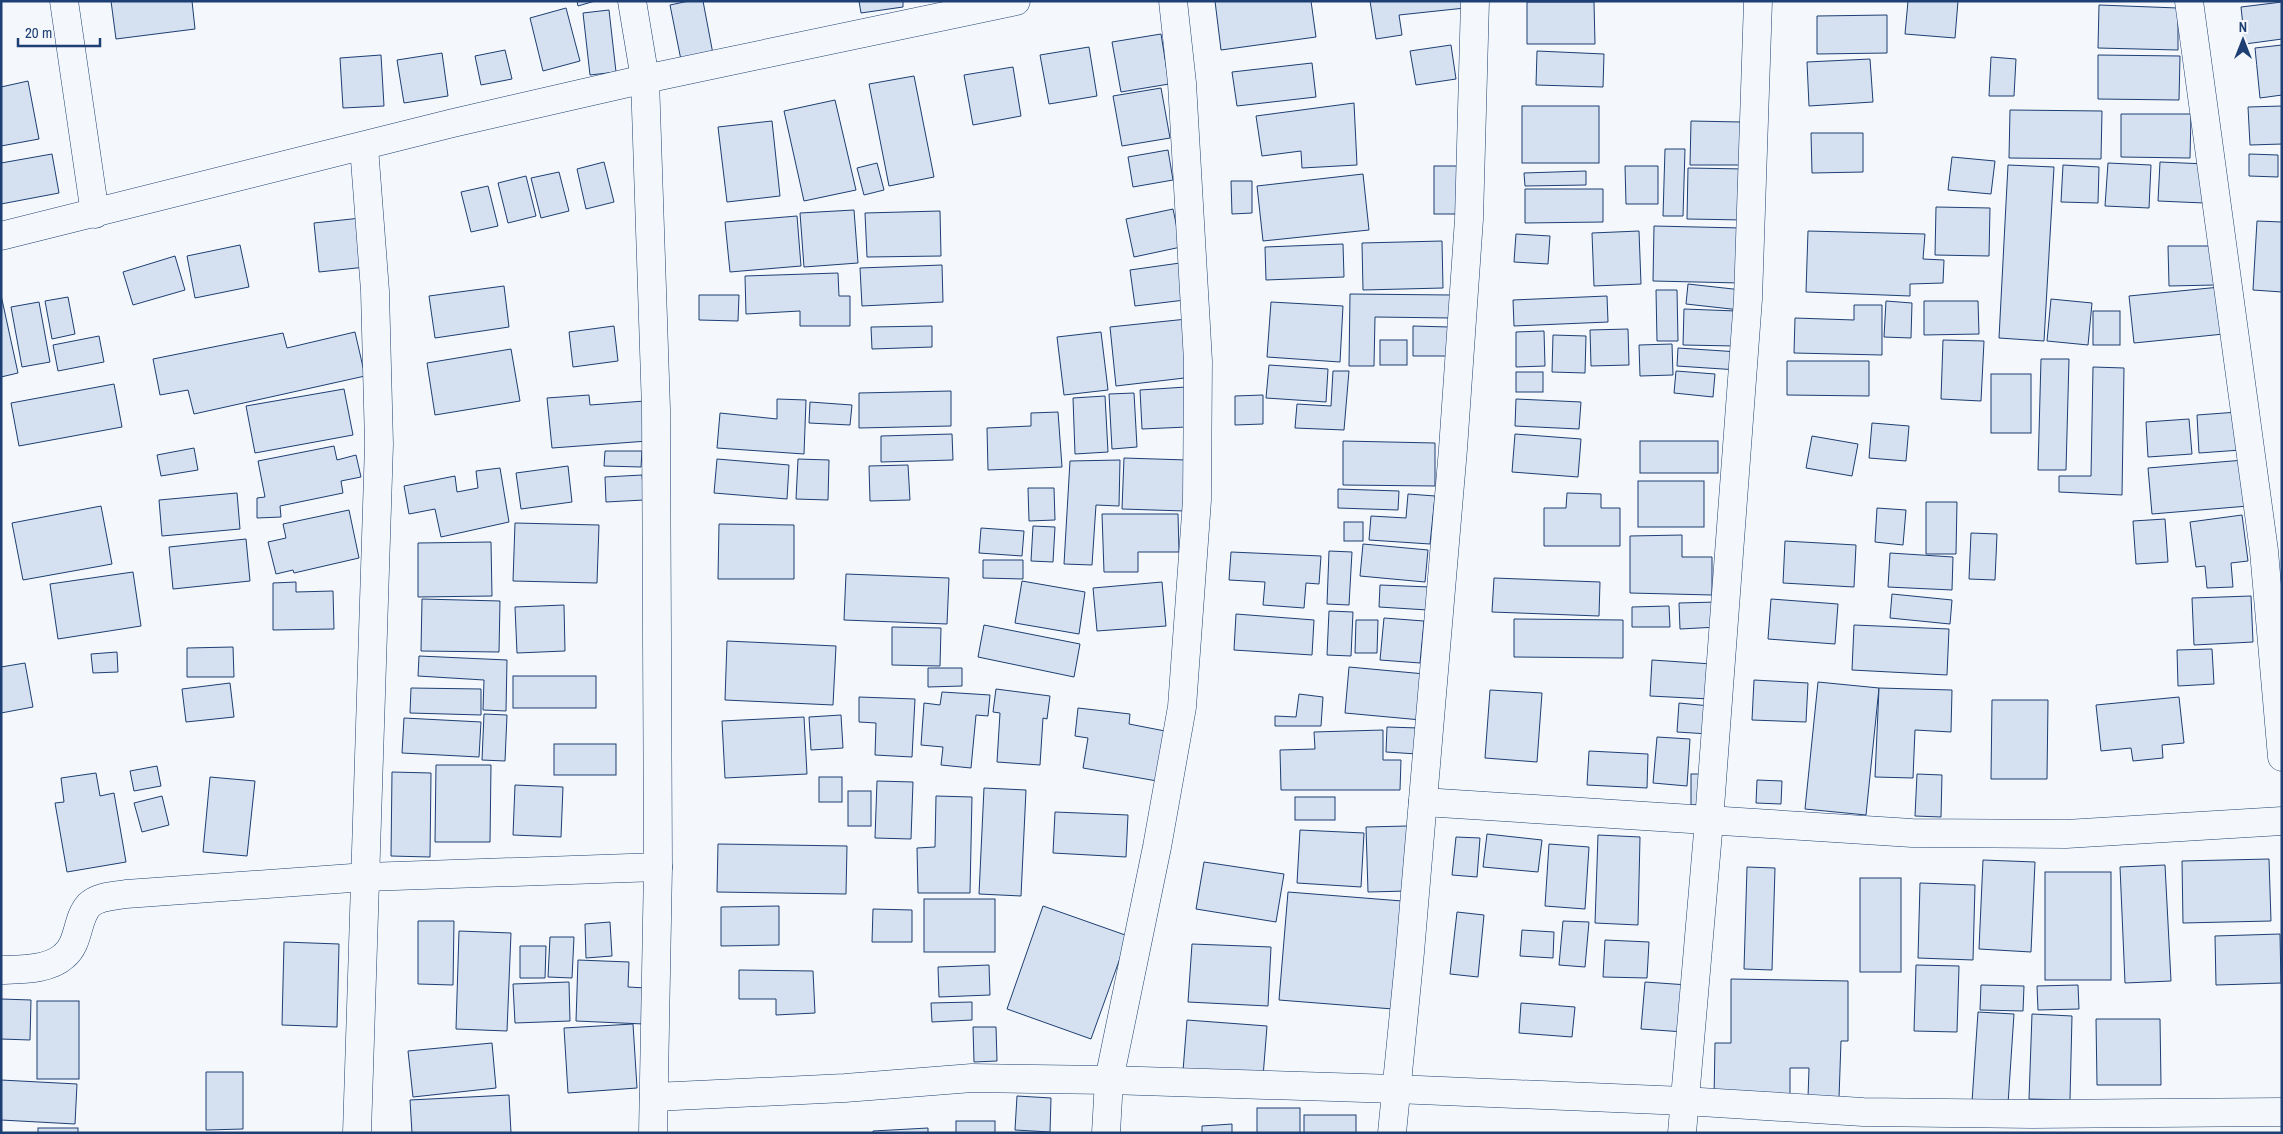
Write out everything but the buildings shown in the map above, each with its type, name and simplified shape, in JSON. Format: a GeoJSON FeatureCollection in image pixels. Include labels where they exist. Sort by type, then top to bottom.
{"type":"FeatureCollection","features":[{"type":"Feature","properties":{"kind":"street"},"geometry":{"type":"LineString","coordinates":[[64,1],[94,214]]}},
{"type":"Feature","properties":{"kind":"street"},"geometry":{"type":"LineString","coordinates":[[632,1],[645,79],[656,409],[658,867],[653,1133]]}},
{"type":"Feature","properties":{"kind":"street"},"geometry":{"type":"LineString","coordinates":[[1,236],[364,147],[453,123],[645,79],[910,12],[1016,1]]}},
{"type":"Feature","properties":{"kind":"street"},"geometry":{"type":"LineString","coordinates":[[1106,1133],[1109,1080],[1157,847],[1182,707],[1197,500],[1198,361],[1182,83],[1173,1]]}},
{"type":"Feature","properties":{"kind":"street"},"geometry":{"type":"LineString","coordinates":[[1392,1133],[1410,952],[1452,458],[1469,219],[1475,1]]}},
{"type":"Feature","properties":{"kind":"street"},"geometry":{"type":"LineString","coordinates":[[1682,1133],[1710,821],[1748,299],[1758,1]]}},
{"type":"Feature","properties":{"kind":"street"},"geometry":{"type":"LineString","coordinates":[[2190,1],[2273,551],[2282,757]]}},
{"type":"Feature","properties":{"kind":"street"},"geometry":{"type":"LineString","coordinates":[[357,1133],[379,444],[376,292],[364,147]]}},
{"type":"Feature","properties":{"kind":"street"},"geometry":{"type":"LineString","coordinates":[[1423,802],[1912,833],[2056,834],[2282,821]]}},
{"type":"Feature","properties":{"kind":"street"},"geometry":{"type":"LineString","coordinates":[[1,970],[42,967],[64,957],[77,938],[81,920],[90,905],[100,899],[126,894],[366,877],[658,867]]}},
{"type":"Feature","properties":{"kind":"street"},"geometry":{"type":"LineString","coordinates":[[654,1097],[845,1088],[972,1078],[1109,1080],[1395,1089],[1684,1101],[1863,1112],[2032,1114],[2282,1112]]}}]}
